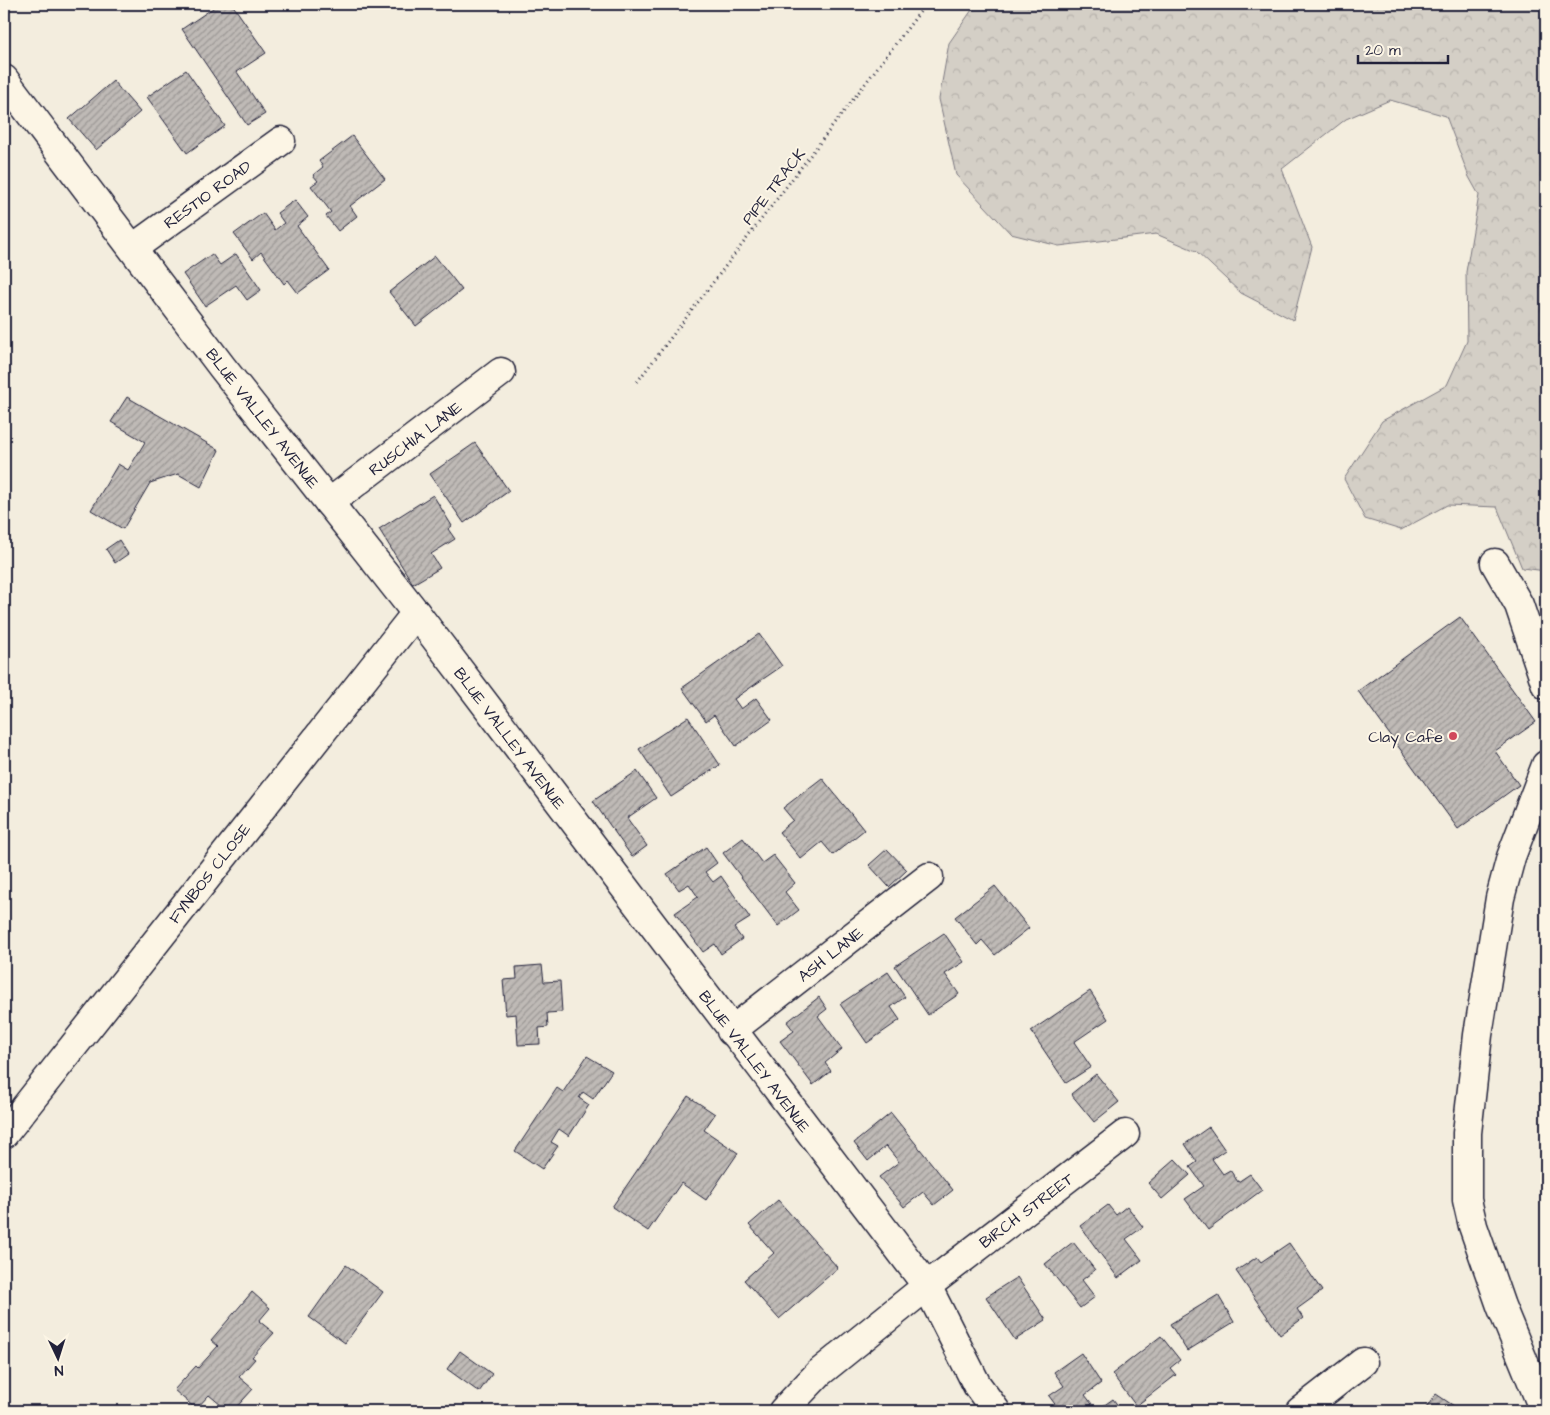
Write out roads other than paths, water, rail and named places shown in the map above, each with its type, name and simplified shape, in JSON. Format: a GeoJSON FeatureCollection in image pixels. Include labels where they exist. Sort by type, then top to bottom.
{"type":"FeatureCollection","features":[{"type":"Feature","properties":{"kind":"street","name":"BLUE VALLEY AVENUE"},"geometry":{"type":"LineString","coordinates":[[4,79],[222,367],[416,613],[926,1286],[977,1385],[996,1411]]}},
{"type":"Feature","properties":{"kind":"street","name":"RESTIO ROAD"},"geometry":{"type":"LineString","coordinates":[[132,248],[281,141]]}},
{"type":"Feature","properties":{"kind":"street","name":"RUSCHIA LANE"},"geometry":{"type":"LineString","coordinates":[[329,503],[501,372]]}},
{"type":"Feature","properties":{"kind":"street"},"geometry":{"type":"LineString","coordinates":[[1495,563],[1518,605],[1546,685]]}},
{"type":"Feature","properties":{"kind":"street","name":"FYNBOS CLOSE"},"geometry":{"type":"LineString","coordinates":[[4,1134],[416,613]]}},
{"type":"Feature","properties":{"kind":"street"},"geometry":{"type":"LineString","coordinates":[[1544,1411],[1501,1306],[1473,1226],[1467,1200],[1467,1133],[1478,1035],[1500,898],[1511,857],[1546,765]]}},
{"type":"Feature","properties":{"kind":"street","name":"ASH LANE"},"geometry":{"type":"LineString","coordinates":[[731,1030],[929,877]]}},
{"type":"Feature","properties":{"kind":"street","name":"BIRCH STREET"},"geometry":{"type":"LineString","coordinates":[[783,1411],[819,1373],[926,1286],[1125,1134]]}},
{"type":"Feature","properties":{"kind":"street"},"geometry":{"type":"LineString","coordinates":[[1300,1411],[1363,1362]]}},
{"type":"Feature","properties":{"kind":"place","name":"Clay Cafe"},"geometry":{"type":"Point","coordinates":[1453,736]}}]}
